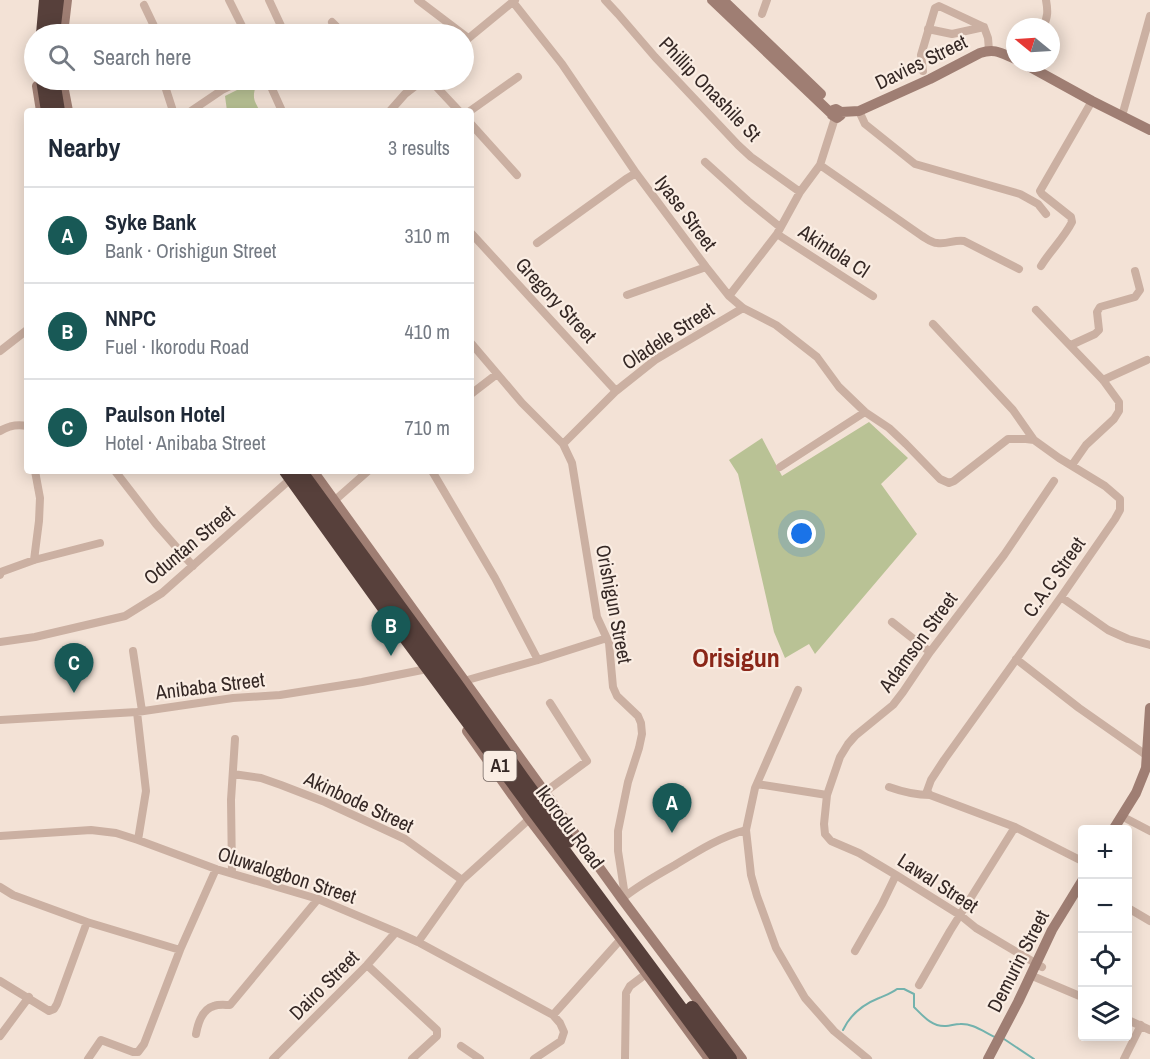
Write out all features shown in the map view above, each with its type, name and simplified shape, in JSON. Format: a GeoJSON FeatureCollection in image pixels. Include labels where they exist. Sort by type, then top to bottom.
{"type":"FeatureCollection","features":[{"type":"Feature","properties":{"kind":"highway"},"geometry":{"type":"LineString","coordinates":[[44,24],[46,0]]}},
{"type":"Feature","properties":{"kind":"highway"},"geometry":{"type":"LineString","coordinates":[[54,24],[57,0]]}},
{"type":"Feature","properties":{"kind":"highway"},"geometry":{"type":"LineString","coordinates":[[45,90],[48,108]]}},
{"type":"Feature","properties":{"kind":"highway"},"geometry":{"type":"LineString","coordinates":[[54,90],[57,108]]}},
{"type":"Feature","properties":{"kind":"highway","name":"Ikorodu Road"},"geometry":{"type":"LineString","coordinates":[[283,474],[717,1059]]}},
{"type":"Feature","properties":{"kind":"highway","name":"Ikorodu Road"},"geometry":{"type":"LineString","coordinates":[[302,474],[556,825],[730,1059]]}},
{"type":"Feature","properties":{"kind":"street"},"geometry":{"type":"LineString","coordinates":[[38,24],[40,0]]}},
{"type":"Feature","properties":{"kind":"street"},"geometry":{"type":"LineString","coordinates":[[64,24],[67,0]]}},
{"type":"Feature","properties":{"kind":"street"},"geometry":{"type":"LineString","coordinates":[[229,0],[241,24]]}},
{"type":"Feature","properties":{"kind":"street"},"geometry":{"type":"LineString","coordinates":[[269,0],[280,24]]}},
{"type":"Feature","properties":{"kind":"street"},"geometry":{"type":"LineString","coordinates":[[418,0],[447,24]]}},
{"type":"Feature","properties":{"kind":"street","name":"Phillip Onashile St"},"geometry":{"type":"LineString","coordinates":[[605,0],[738,145],[800,192]]}},
{"type":"Feature","properties":{"kind":"street"},"geometry":{"type":"LineString","coordinates":[[712,0],[836,113]]}},
{"type":"Feature","properties":{"kind":"street"},"geometry":{"type":"LineString","coordinates":[[762,14],[767,0]]}},
{"type":"Feature","properties":{"kind":"street"},"geometry":{"type":"LineString","coordinates":[[1046,0],[1047,18]]}},
{"type":"Feature","properties":{"kind":"street"},"geometry":{"type":"LineString","coordinates":[[474,34],[514,1]]}},
{"type":"Feature","properties":{"kind":"street","name":"Iyase Street"},"geometry":{"type":"LineString","coordinates":[[514,1],[562,64],[636,173],[729,296],[743,308],[776,325],[817,357],[839,387],[865,412]]}},
{"type":"Feature","properties":{"kind":"street"},"geometry":{"type":"LineString","coordinates":[[726,1],[836,113]]}},
{"type":"Feature","properties":{"kind":"street"},"geometry":{"type":"LineString","coordinates":[[144,5],[153,24]]}},
{"type":"Feature","properties":{"kind":"street"},"geometry":{"type":"LineString","coordinates":[[923,70],[921,55],[934,8],[939,6],[984,27],[989,50]]}},
{"type":"Feature","properties":{"kind":"street"},"geometry":{"type":"LineString","coordinates":[[1122,116],[1150,16]]}},
{"type":"Feature","properties":{"kind":"street"},"geometry":{"type":"LineString","coordinates":[[928,29],[952,34],[984,27]]}},
{"type":"Feature","properties":{"kind":"street","name":"Davies Street"},"geometry":{"type":"LineString","coordinates":[[836,113],[859,111],[930,79],[980,53],[995,50],[1006,55]]}},
{"type":"Feature","properties":{"kind":"street"},"geometry":{"type":"LineString","coordinates":[[1039,72],[1150,130]]}},
{"type":"Feature","properties":{"kind":"street"},"geometry":{"type":"LineString","coordinates":[[474,108],[518,77]]}},
{"type":"Feature","properties":{"kind":"street"},"geometry":{"type":"LineString","coordinates":[[38,90],[41,108]]}},
{"type":"Feature","properties":{"kind":"street"},"geometry":{"type":"LineString","coordinates":[[64,90],[67,108]]}},
{"type":"Feature","properties":{"kind":"street"},"geometry":{"type":"LineString","coordinates":[[167,90],[173,108]]}},
{"type":"Feature","properties":{"kind":"street"},"geometry":{"type":"LineString","coordinates":[[195,108],[222,90]]}},
{"type":"Feature","properties":{"kind":"street"},"geometry":{"type":"LineString","coordinates":[[273,90],[281,108]]}},
{"type":"Feature","properties":{"kind":"street"},"geometry":{"type":"LineString","coordinates":[[393,108],[410,90]]}},
{"type":"Feature","properties":{"kind":"street"},"geometry":{"type":"LineString","coordinates":[[439,90],[456,108]]}},
{"type":"Feature","properties":{"kind":"street"},"geometry":{"type":"LineString","coordinates":[[1041,266],[1072,222],[1071,217],[1042,195],[1040,190],[1092,101]]}},
{"type":"Feature","properties":{"kind":"street"},"geometry":{"type":"LineString","coordinates":[[859,111],[865,123],[915,164],[1020,194],[1038,204],[1046,214]]}},
{"type":"Feature","properties":{"kind":"street"},"geometry":{"type":"LineString","coordinates":[[729,296],[778,231],[800,192],[820,165],[836,113]]}},
{"type":"Feature","properties":{"kind":"street"},"geometry":{"type":"LineString","coordinates":[[474,127],[517,175]]}},
{"type":"Feature","properties":{"kind":"street","name":"Akintola Cl"},"geometry":{"type":"LineString","coordinates":[[705,162],[778,231],[873,296]]}},
{"type":"Feature","properties":{"kind":"street"},"geometry":{"type":"LineString","coordinates":[[820,165],[932,242],[964,241],[1019,269]]}},
{"type":"Feature","properties":{"kind":"street"},"geometry":{"type":"LineString","coordinates":[[537,243],[636,173]]}},
{"type":"Feature","properties":{"kind":"street","name":"Gregory Street"},"geometry":{"type":"LineString","coordinates":[[474,236],[616,391]]}},
{"type":"Feature","properties":{"kind":"street"},"geometry":{"type":"LineString","coordinates":[[627,295],[706,267]]}},
{"type":"Feature","properties":{"kind":"street"},"geometry":{"type":"LineString","coordinates":[[1071,345],[1099,330],[1097,312],[1100,307],[1135,297],[1140,291],[1135,271]]}},
{"type":"Feature","properties":{"kind":"street","name":"Oladele Street"},"geometry":{"type":"LineString","coordinates":[[563,444],[616,391],[655,360],[743,308]]}},
{"type":"Feature","properties":{"kind":"street"},"geometry":{"type":"LineString","coordinates":[[1036,310],[1103,380],[1119,402],[1119,411],[1114,419],[1086,445],[1072,465]]}},
{"type":"Feature","properties":{"kind":"street"},"geometry":{"type":"LineString","coordinates":[[933,324],[1013,410],[1034,440]]}},
{"type":"Feature","properties":{"kind":"street"},"geometry":{"type":"LineString","coordinates":[[0,351],[24,332]]}},
{"type":"Feature","properties":{"kind":"street","name":"Orishigun Street"},"geometry":{"type":"LineString","coordinates":[[474,347],[522,403],[563,444],[572,463],[597,617],[609,643],[614,692],[638,716],[641,723],[642,734],[626,790],[618,831],[623,897]]}},
{"type":"Feature","properties":{"kind":"street"},"geometry":{"type":"LineString","coordinates":[[1103,380],[1147,360]]}},
{"type":"Feature","properties":{"kind":"street"},"geometry":{"type":"LineString","coordinates":[[474,392],[497,374]]}},
{"type":"Feature","properties":{"kind":"street"},"geometry":{"type":"LineString","coordinates":[[780,467],[865,412],[897,436],[940,479],[949,483],[1008,439],[1034,440]]}},
{"type":"Feature","properties":{"kind":"street"},"geometry":{"type":"LineString","coordinates":[[0,431],[7,427],[24,425]]}},
{"type":"Feature","properties":{"kind":"street","name":"C.A.C Street"},"geometry":{"type":"LineString","coordinates":[[930,795],[927,791],[928,786],[937,770],[1116,519],[1120,510],[1120,499],[1117,495],[1034,440]]}},
{"type":"Feature","properties":{"kind":"street"},"geometry":{"type":"LineString","coordinates":[[34,560],[40,498],[35,474]]}},
{"type":"Feature","properties":{"kind":"street"},"geometry":{"type":"LineString","coordinates":[[117,474],[156,524],[193,566]]}},
{"type":"Feature","properties":{"kind":"street","name":"Oduntan Street"},"geometry":{"type":"LineString","coordinates":[[0,642],[35,637],[125,615],[162,593],[193,566],[283,474]]}},
{"type":"Feature","properties":{"kind":"street","name":"Ikorodu Road"},"geometry":{"type":"LineString","coordinates":[[283,474],[530,820],[709,1059]]}},
{"type":"Feature","properties":{"kind":"street","name":"Ikorodu Road"},"geometry":{"type":"LineString","coordinates":[[315,474],[742,1059]]}},
{"type":"Feature","properties":{"kind":"street"},"geometry":{"type":"LineString","coordinates":[[334,501],[365,474]]}},
{"type":"Feature","properties":{"kind":"street"},"geometry":{"type":"LineString","coordinates":[[434,474],[495,578],[538,660]]}},
{"type":"Feature","properties":{"kind":"street","name":"Adamson Street"},"geometry":{"type":"LineString","coordinates":[[824,824],[827,795],[840,757],[848,744],[893,705],[1004,555],[1054,481]]}},
{"type":"Feature","properties":{"kind":"street"},"geometry":{"type":"LineString","coordinates":[[0,573],[34,560],[100,543]]}},
{"type":"Feature","properties":{"kind":"street"},"geometry":{"type":"LineString","coordinates":[[1061,597],[1108,630],[1150,645]]}},
{"type":"Feature","properties":{"kind":"street"},"geometry":{"type":"LineString","coordinates":[[892,622],[930,652]]}},
{"type":"Feature","properties":{"kind":"street"},"geometry":{"type":"LineString","coordinates":[[464,681],[607,638]]}},
{"type":"Feature","properties":{"kind":"street"},"geometry":{"type":"LineString","coordinates":[[133,651],[146,791],[138,840]]}},
{"type":"Feature","properties":{"kind":"street"},"geometry":{"type":"LineString","coordinates":[[1016,660],[1146,755]]}},
{"type":"Feature","properties":{"kind":"street","name":"Anibaba Street"},"geometry":{"type":"LineString","coordinates":[[0,720],[139,712],[233,698],[280,695],[422,670]]}},
{"type":"Feature","properties":{"kind":"street"},"geometry":{"type":"LineString","coordinates":[[798,690],[757,784],[746,830],[751,875],[776,948],[805,998],[834,1031],[868,1059]]}},
{"type":"Feature","properties":{"kind":"street"},"geometry":{"type":"LineString","coordinates":[[545,792],[587,761],[550,703]]}},
{"type":"Feature","properties":{"kind":"street"},"geometry":{"type":"LineString","coordinates":[[1116,825],[1136,793],[1146,768],[1150,708]]}},
{"type":"Feature","properties":{"kind":"street"},"geometry":{"type":"LineString","coordinates":[[232,873],[231,800],[235,739]]}},
{"type":"Feature","properties":{"kind":"street","name":"Akinbode Street"},"geometry":{"type":"LineString","coordinates":[[233,774],[261,778],[281,785],[325,802],[405,839],[462,880]]}},
{"type":"Feature","properties":{"kind":"street"},"geometry":{"type":"LineString","coordinates":[[1124,825],[1142,796],[1150,776]]}},
{"type":"Feature","properties":{"kind":"street"},"geometry":{"type":"LineString","coordinates":[[757,784],[827,795]]}},
{"type":"Feature","properties":{"kind":"street"},"geometry":{"type":"LineString","coordinates":[[889,787],[905,793],[930,795],[1015,827],[1078,858]]}},
{"type":"Feature","properties":{"kind":"street"},"geometry":{"type":"LineString","coordinates":[[1127,819],[1150,831]]}},
{"type":"Feature","properties":{"kind":"street"},"geometry":{"type":"LineString","coordinates":[[418,942],[462,880],[530,820]]}},
{"type":"Feature","properties":{"kind":"street","name":"Lawal Street"},"geometry":{"type":"LineString","coordinates":[[824,824],[825,834],[831,841],[859,853],[896,875],[960,915],[976,928],[1039,965]]}},
{"type":"Feature","properties":{"kind":"street"},"geometry":{"type":"LineString","coordinates":[[919,985],[1015,827]]}},
{"type":"Feature","properties":{"kind":"street","name":"Oluwalogbon Street"},"geometry":{"type":"LineString","coordinates":[[0,836],[92,830],[116,833],[216,869],[318,898],[418,942],[553,1015]]}},
{"type":"Feature","properties":{"kind":"street"},"geometry":{"type":"LineString","coordinates":[[623,897],[723,837],[746,830]]}},
{"type":"Feature","properties":{"kind":"street"},"geometry":{"type":"LineString","coordinates":[[88,1059],[100,1041],[104,1040],[134,1052],[138,1052],[144,1044],[180,950],[216,869]]}},
{"type":"Feature","properties":{"kind":"street"},"geometry":{"type":"LineString","coordinates":[[855,951],[896,875]]}},
{"type":"Feature","properties":{"kind":"street"},"geometry":{"type":"LineString","coordinates":[[0,887],[13,895],[87,922],[180,950]]}},
{"type":"Feature","properties":{"kind":"street","name":"Demurin Street"},"geometry":{"type":"LineString","coordinates":[[1039,965],[1052,930],[1078,889]]}},
{"type":"Feature","properties":{"kind":"street"},"geometry":{"type":"LineString","coordinates":[[196,1034],[198,1023],[205,1011],[213,1006],[230,1005],[318,898]]}},
{"type":"Feature","properties":{"kind":"street","name":"Demurin Street"},"geometry":{"type":"LineString","coordinates":[[996,1059],[1039,965],[1078,902]]}},
{"type":"Feature","properties":{"kind":"street"},"geometry":{"type":"LineString","coordinates":[[1132,910],[1150,921]]}},
{"type":"Feature","properties":{"kind":"street"},"geometry":{"type":"LineString","coordinates":[[0,981],[49,1011],[54,1009],[87,922]]}},
{"type":"Feature","properties":{"kind":"street","name":"Dairo Street"},"geometry":{"type":"LineString","coordinates":[[273,1059],[367,965],[396,932]]}},
{"type":"Feature","properties":{"kind":"street"},"geometry":{"type":"LineString","coordinates":[[534,1059],[561,1041],[564,1032],[553,1015],[621,939]]}},
{"type":"Feature","properties":{"kind":"street"},"geometry":{"type":"LineString","coordinates":[[367,965],[437,1030],[437,1036],[412,1059]]}},
{"type":"Feature","properties":{"kind":"street"},"geometry":{"type":"LineString","coordinates":[[626,1059],[626,993],[630,986],[646,974]]}},
{"type":"Feature","properties":{"kind":"street"},"geometry":{"type":"LineString","coordinates":[[1033,977],[1078,996]]}},
{"type":"Feature","properties":{"kind":"street"},"geometry":{"type":"LineString","coordinates":[[0,1036],[29,997]]}},
{"type":"Feature","properties":{"kind":"street"},"geometry":{"type":"LineString","coordinates":[[1132,1022],[1150,1030]]}},
{"type":"Feature","properties":{"kind":"street"},"geometry":{"type":"LineString","coordinates":[[1124,1059],[1141,1025]]}},
{"type":"Feature","properties":{"kind":"street","name":"Demurin Street"},"geometry":{"type":"LineString","coordinates":[[988,1059],[1002,1042]]}},
{"type":"Feature","properties":{"kind":"street"},"geometry":{"type":"LineString","coordinates":[[461,1046],[480,1059]]}},
{"type":"Feature","properties":{"kind":"green space"},"geometry":{"type":"Polygon","coordinates":[[[237,90],[255,90],[254,99],[258,108],[227,108],[225,96],[237,90]]]}},
{"type":"Feature","properties":{"kind":"green space"},"geometry":{"type":"Polygon","coordinates":[[[869,422],[908,458],[881,484],[917,534],[815,654],[809,644],[785,658],[774,632],[738,474],[729,460],[762,438],[782,476],[869,422]]]}},
{"type":"Feature","properties":{"kind":"waterway"},"geometry":{"type":"LineString","coordinates":[[843,1030],[849,1020],[873,1000],[897,989],[904,989],[914,994],[914,1007],[932,1023],[941,1026],[969,1025],[995,1037]]}},
{"type":"Feature","properties":{"kind":"waterway"},"geometry":{"type":"LineString","coordinates":[[1004,1039],[1034,1059]]}},
{"type":"Feature","properties":{"kind":"place","name":"NNPC"},"geometry":{"type":"Point","coordinates":[391,656]}},
{"type":"Feature","properties":{"kind":"place","name":"Paulson Hotel"},"geometry":{"type":"Point","coordinates":[74,693]}},
{"type":"Feature","properties":{"kind":"place","name":"Syke Bank"},"geometry":{"type":"Point","coordinates":[672,833]}},
{"type":"Feature","properties":{"kind":"district","name":"Orisigun"},"geometry":{"type":"Point","coordinates":[736,658]}}]}
